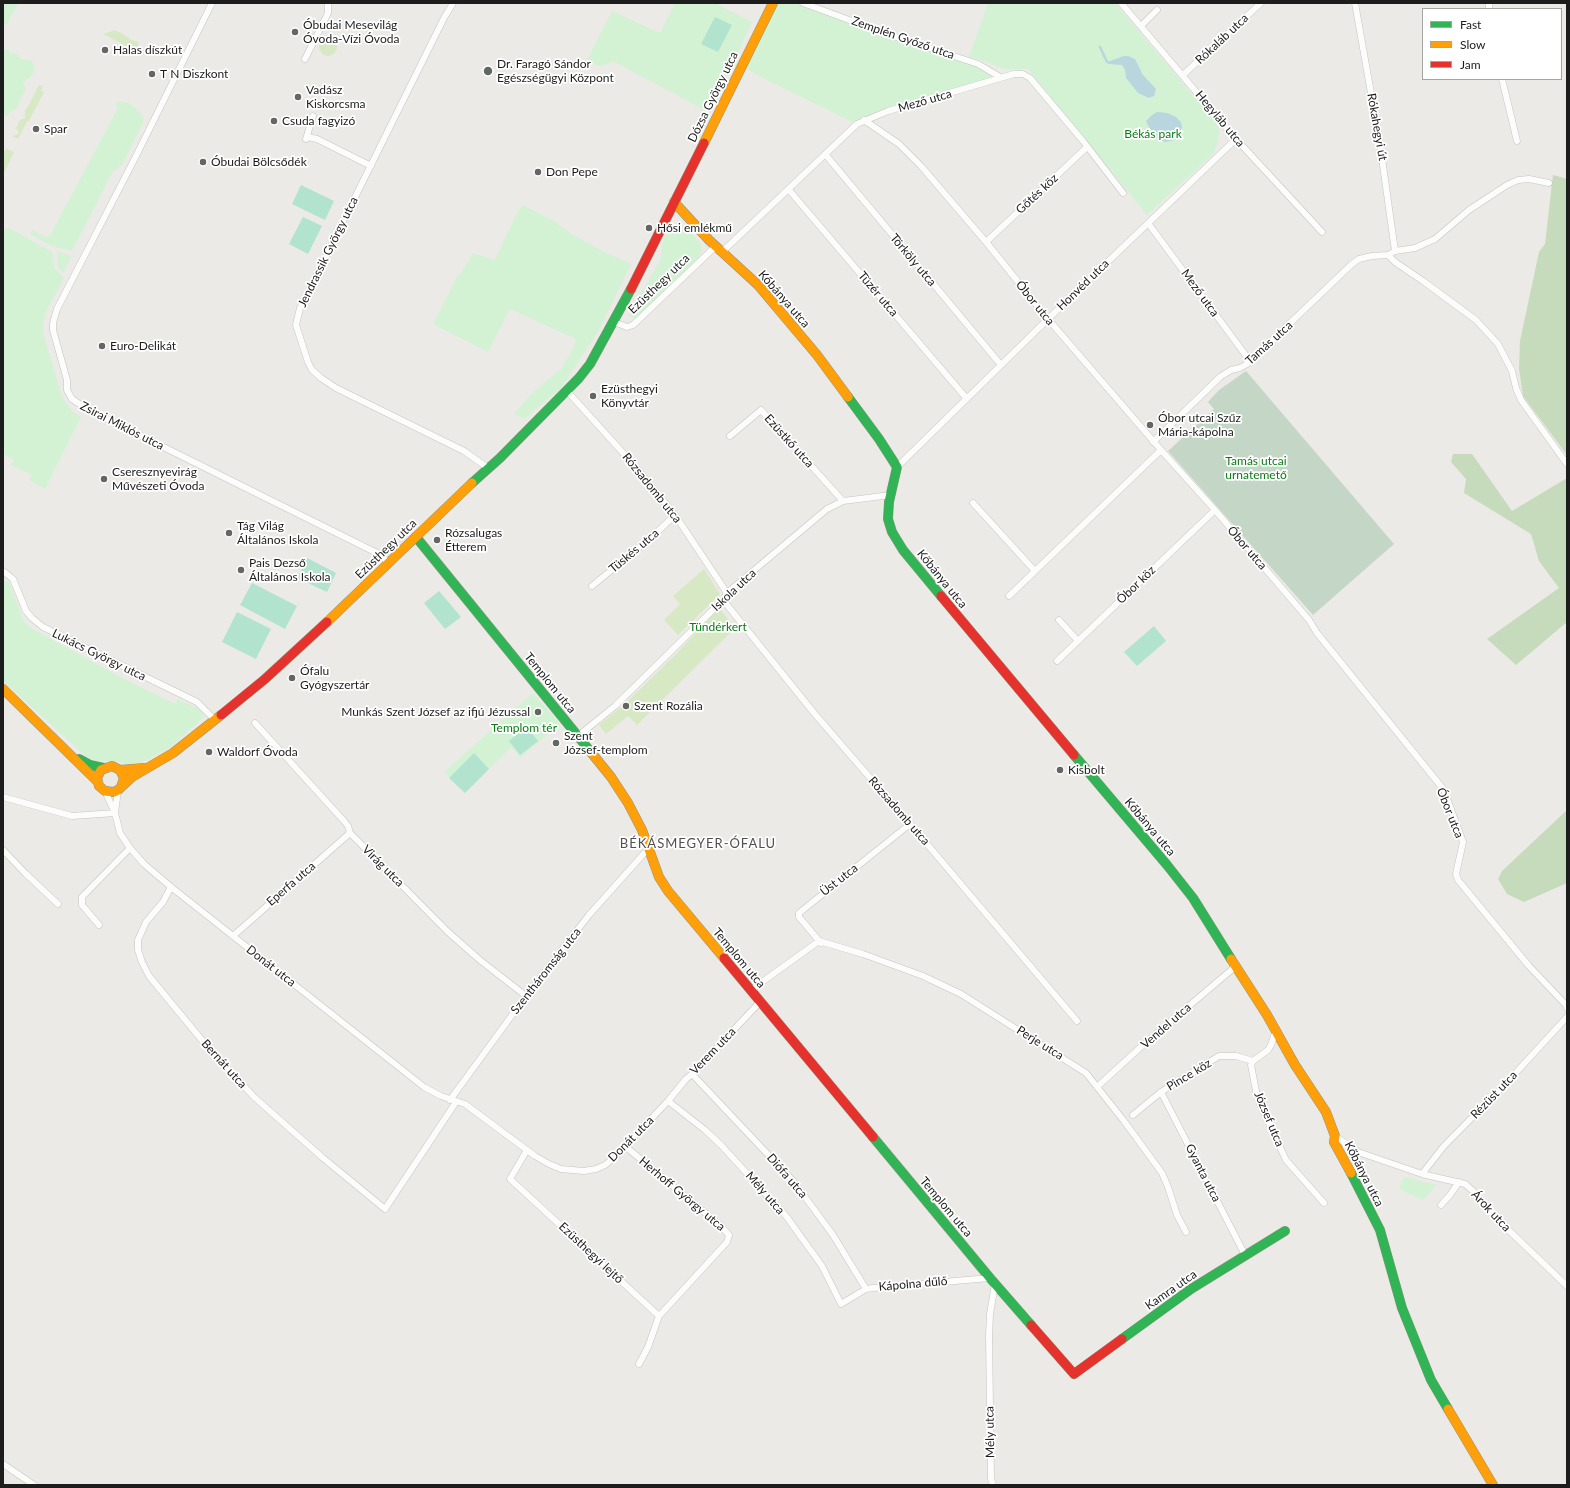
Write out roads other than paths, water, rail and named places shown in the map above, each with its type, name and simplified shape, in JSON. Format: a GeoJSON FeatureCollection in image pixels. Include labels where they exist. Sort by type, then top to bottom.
{"type":"FeatureCollection","features":[{"type":"Feature","properties":{"kind":"street","name":"Zsirai Miklós utca"},"geometry":{"type":"LineString","coordinates":[[212,3],[54,317],[53,330],[67,380],[67,390],[72,399],[78,404],[378,554],[389,563]]}},
{"type":"Feature","properties":{"kind":"street"},"geometry":{"type":"LineString","coordinates":[[305,59],[328,13],[328,3]]}},
{"type":"Feature","properties":{"kind":"street","name":"Jendrassik György utca"},"geometry":{"type":"LineString","coordinates":[[453,3],[444,18],[300,308],[296,325],[304,354],[312,370],[321,378],[336,388],[466,452],[488,468]]}},
{"type":"Feature","properties":{"kind":"street","name":"Dózsa György utca"},"geometry":{"type":"LineString","coordinates":[[674,202],[773,3]]}},
{"type":"Feature","properties":{"kind":"street","name":"Zemplén Győző utca"},"geometry":{"type":"LineString","coordinates":[[803,3],[887,34],[978,64],[1000,77]]}},
{"type":"Feature","properties":{"kind":"street","name":"Hegyláb utca"},"geometry":{"type":"LineString","coordinates":[[1121,3],[1236,139],[1322,232]]}},
{"type":"Feature","properties":{"kind":"street","name":"Rókaláb utca"},"geometry":{"type":"LineString","coordinates":[[1183,75],[1261,3]]}},
{"type":"Feature","properties":{"kind":"street","name":"Rókahegyi út"},"geometry":{"type":"LineString","coordinates":[[1355,3],[1380,144],[1396,251]]}},
{"type":"Feature","properties":{"kind":"street"},"geometry":{"type":"LineString","coordinates":[[1141,26],[1157,10]]}},
{"type":"Feature","properties":{"kind":"street","name":"Mező utca"},"geometry":{"type":"LineString","coordinates":[[719,249],[788,190],[857,124],[864,120],[926,100],[958,92],[1000,77],[1023,74],[1030,78],[1088,146],[1123,193]]}},
{"type":"Feature","properties":{"kind":"street"},"geometry":{"type":"LineString","coordinates":[[1502,80],[1517,141]]}},
{"type":"Feature","properties":{"kind":"street"},"geometry":{"type":"LineString","coordinates":[[314,116],[306,139],[308,137],[317,139],[371,166]]}},
{"type":"Feature","properties":{"kind":"street","name":"Óbor utca"},"geometry":{"type":"LineString","coordinates":[[864,120],[895,141],[909,153],[986,242],[1048,319],[1309,620],[1317,633],[1444,790],[1463,842],[1456,874],[1458,880],[1529,966],[1566,1005],[1567,1008]]}},
{"type":"Feature","properties":{"kind":"street","name":"Honvéd utca"},"geometry":{"type":"LineString","coordinates":[[897,467],[1048,319],[1236,139]]}},
{"type":"Feature","properties":{"kind":"street","name":"Gőtés köz"},"geometry":{"type":"LineString","coordinates":[[986,242],[1088,146]]}},
{"type":"Feature","properties":{"kind":"street","name":"Törköly utca"},"geometry":{"type":"LineString","coordinates":[[824,154],[1001,365]]}},
{"type":"Feature","properties":{"kind":"street","name":"Tamás utca"},"geometry":{"type":"LineString","coordinates":[[1154,442],[1220,377],[1231,370],[1240,368],[1247,364],[1359,259],[1388,255],[1396,251],[1415,248],[1435,239],[1469,210],[1507,185],[1522,179],[1549,183]]}},
{"type":"Feature","properties":{"kind":"street","name":"Tüzér utca"},"geometry":{"type":"LineString","coordinates":[[788,190],[967,399]]}},
{"type":"Feature","properties":{"kind":"street","name":"Kőbánya utca"},"geometry":{"type":"LineString","coordinates":[[674,202],[719,249],[758,286],[817,355],[879,439],[897,467],[891,495],[888,522],[903,550],[1193,898],[1276,1030],[1295,1065],[1326,1112],[1335,1136],[1334,1142],[1337,1149],[1348,1167],[1380,1230],[1402,1308],[1431,1380],[1494,1485]]}},
{"type":"Feature","properties":{"kind":"street","name":"Ezüsthegy utca"},"geometry":{"type":"LineString","coordinates":[[120,788],[132,777],[173,753],[265,679],[301,647],[500,458],[567,391],[590,364],[614,322],[674,202]]}},
{"type":"Feature","properties":{"kind":"street","name":"Mező utca"},"geometry":{"type":"LineString","coordinates":[[1148,223],[1247,357],[1247,364]]}},
{"type":"Feature","properties":{"kind":"street","name":"Ezüsthegy utca"},"geometry":{"type":"LineString","coordinates":[[614,322],[627,327],[633,325],[719,249]]}},
{"type":"Feature","properties":{"kind":"street"},"geometry":{"type":"LineString","coordinates":[[1388,255],[1395,262],[1476,320],[1498,344],[1510,366],[1521,400],[1567,464]]}},
{"type":"Feature","properties":{"kind":"street","name":"Rózsadomb utca"},"geometry":{"type":"LineString","coordinates":[[567,391],[634,465],[675,515],[727,593]]}},
{"type":"Feature","properties":{"kind":"street","name":"Ezüstkő utca"},"geometry":{"type":"LineString","coordinates":[[730,436],[761,410],[843,501]]}},
{"type":"Feature","properties":{"kind":"street"},"geometry":{"type":"LineString","coordinates":[[1009,596],[1161,450]]}},
{"type":"Feature","properties":{"kind":"street","name":"Iskola utca"},"geometry":{"type":"LineString","coordinates":[[578,736],[615,706],[723,600],[727,593],[827,509],[843,501],[891,495]]}},
{"type":"Feature","properties":{"kind":"street"},"geometry":{"type":"LineString","coordinates":[[973,503],[1035,571]]}},
{"type":"Feature","properties":{"kind":"street","name":"Óbor köz"},"geometry":{"type":"LineString","coordinates":[[1057,661],[1215,510]]}},
{"type":"Feature","properties":{"kind":"street","name":"Tüskés utca"},"geometry":{"type":"LineString","coordinates":[[592,586],[654,535],[675,515]]}},
{"type":"Feature","properties":{"kind":"street","name":"Templom utca"},"geometry":{"type":"LineString","coordinates":[[416,537],[611,777],[628,803],[642,830],[659,877],[668,891],[992,1281],[1074,1374]]}},
{"type":"Feature","properties":{"kind":"street","name":"Lukács György utca"},"geometry":{"type":"LineString","coordinates":[[3,571],[13,579],[26,611],[43,627],[197,702],[215,720]]}},
{"type":"Feature","properties":{"kind":"street","name":"Rózsadomb utca"},"geometry":{"type":"LineString","coordinates":[[723,600],[814,713],[1077,1021]]}},
{"type":"Feature","properties":{"kind":"street"},"geometry":{"type":"LineString","coordinates":[[1059,620],[1078,641]]}},
{"type":"Feature","properties":{"kind":"street"},"geometry":{"type":"LineString","coordinates":[[3,689],[74,757],[98,782],[99,786],[105,791],[110,792],[120,788],[124,778],[120,770],[112,766],[104,768],[90,765],[74,757]]}},
{"type":"Feature","properties":{"kind":"street","name":"Virág utca"},"geometry":{"type":"LineString","coordinates":[[255,723],[344,821],[348,826],[350,833],[448,932],[481,961],[526,996]]}},
{"type":"Feature","properties":{"kind":"street","name":"Ezüsthegy utca"},"geometry":{"type":"LineString","coordinates":[[120,770],[149,767]]}},
{"type":"Feature","properties":{"kind":"street"},"geometry":{"type":"LineString","coordinates":[[98,782],[98,774],[104,768]]}},
{"type":"Feature","properties":{"kind":"street","name":"Donát utca"},"geometry":{"type":"LineString","coordinates":[[115,813],[120,788]]}},
{"type":"Feature","properties":{"kind":"street","name":"Donát utca"},"geometry":{"type":"LineString","coordinates":[[105,791],[115,813],[120,833],[130,848],[144,864],[171,887],[424,1087],[440,1096],[465,1104],[527,1150],[549,1164],[561,1169],[584,1171],[605,1165],[626,1147],[668,1101]]}},
{"type":"Feature","properties":{"kind":"street"},"geometry":{"type":"LineString","coordinates":[[3,797],[72,816],[115,813]]}},
{"type":"Feature","properties":{"kind":"street","name":"Üst utca"},"geometry":{"type":"LineString","coordinates":[[820,942],[799,917],[799,913],[910,824]]}},
{"type":"Feature","properties":{"kind":"street","name":"Eperfa utca"},"geometry":{"type":"LineString","coordinates":[[233,936],[350,833]]}},
{"type":"Feature","properties":{"kind":"street"},"geometry":{"type":"LineString","coordinates":[[99,925],[82,905],[82,897],[130,848]]}},
{"type":"Feature","properties":{"kind":"street","name":"Szentháromság utca"},"geometry":{"type":"LineString","coordinates":[[385,1209],[453,1101],[526,996],[589,915],[648,849]]}},
{"type":"Feature","properties":{"kind":"street"},"geometry":{"type":"LineString","coordinates":[[3,850],[58,904]]}},
{"type":"Feature","properties":{"kind":"street","name":"Bernát utca"},"geometry":{"type":"LineString","coordinates":[[171,887],[163,902],[146,922],[138,940],[142,962],[149,976],[196,1033],[254,1097],[322,1158],[385,1209]]}},
{"type":"Feature","properties":{"kind":"street"},"geometry":{"type":"LineString","coordinates":[[751,990],[820,942]]}},
{"type":"Feature","properties":{"kind":"street","name":"Perje utca"},"geometry":{"type":"LineString","coordinates":[[820,942],[863,954],[916,974],[961,994],[1086,1073],[1124,1121],[1162,1173],[1177,1215],[1186,1232]]}},
{"type":"Feature","properties":{"kind":"street","name":"Vendel utca"},"geometry":{"type":"LineString","coordinates":[[1097,1087],[1236,966]]}},
{"type":"Feature","properties":{"kind":"street","name":"Verem utca"},"geometry":{"type":"LineString","coordinates":[[668,1101],[686,1079],[760,1002]]}},
{"type":"Feature","properties":{"kind":"street","name":"Rézüst utca"},"geometry":{"type":"LineString","coordinates":[[1422,1174],[1444,1146],[1511,1078],[1567,1017]]}},
{"type":"Feature","properties":{"kind":"street"},"geometry":{"type":"LineString","coordinates":[[1253,1061],[1268,1050],[1276,1030]]}},
{"type":"Feature","properties":{"kind":"street","name":"Pince köz"},"geometry":{"type":"LineString","coordinates":[[1133,1115],[1161,1092],[1219,1056],[1236,1056],[1253,1061]]}},
{"type":"Feature","properties":{"kind":"street","name":"József utca"},"geometry":{"type":"LineString","coordinates":[[1253,1061],[1252,1068],[1258,1098],[1286,1160],[1324,1204]]}},
{"type":"Feature","properties":{"kind":"street","name":"Diófa utca"},"geometry":{"type":"LineString","coordinates":[[692,1074],[794,1182],[833,1235],[866,1290]]}},
{"type":"Feature","properties":{"kind":"street","name":"Gyanta utca"},"geometry":{"type":"LineString","coordinates":[[1161,1092],[1245,1255]]}},
{"type":"Feature","properties":{"kind":"street","name":"Mély utca"},"geometry":{"type":"LineString","coordinates":[[668,1101],[705,1130],[721,1145],[786,1216],[822,1266],[841,1304]]}},
{"type":"Feature","properties":{"kind":"street","name":"Árok utca"},"geometry":{"type":"LineString","coordinates":[[1335,1136],[1358,1152],[1422,1174],[1465,1184],[1496,1218],[1567,1286]]}},
{"type":"Feature","properties":{"kind":"street","name":"Herhoff György utca"},"geometry":{"type":"LineString","coordinates":[[626,1147],[721,1226],[729,1235],[727,1242],[659,1316]]}},
{"type":"Feature","properties":{"kind":"street","name":"Ezüsthegyi lejtő"},"geometry":{"type":"LineString","coordinates":[[527,1150],[510,1178],[659,1316]]}},
{"type":"Feature","properties":{"kind":"street"},"geometry":{"type":"LineString","coordinates":[[1441,1205],[1459,1182]]}},
{"type":"Feature","properties":{"kind":"street","name":"Kamra utca"},"geometry":{"type":"LineString","coordinates":[[1074,1374],[1191,1289],[1285,1231]]}},
{"type":"Feature","properties":{"kind":"street","name":"Kápolna dűlő"},"geometry":{"type":"LineString","coordinates":[[841,1304],[866,1290],[992,1281]]}},
{"type":"Feature","properties":{"kind":"street","name":"Mély utca"},"geometry":{"type":"LineString","coordinates":[[992,1281],[989,1336],[991,1480],[993,1485]]}},
{"type":"Feature","properties":{"kind":"street"},"geometry":{"type":"LineString","coordinates":[[639,1364],[648,1347],[659,1316]]}},
{"type":"Feature","properties":{"kind":"street"},"geometry":{"type":"LineString","coordinates":[[3,1464],[34,1485]]}},
{"type":"Feature","properties":{"kind":"water"},"geometry":{"type":"Polygon","coordinates":[[[1124,56],[1135,59],[1143,75],[1156,89],[1154,96],[1149,98],[1138,93],[1126,78],[1125,70],[1122,65],[1108,64],[1107,62],[1124,56]]]}},
{"type":"Feature","properties":{"kind":"water"},"geometry":{"type":"Polygon","coordinates":[[[1157,112],[1167,113],[1176,117],[1181,122],[1182,127],[1180,133],[1175,140],[1165,142],[1155,137],[1151,131],[1146,121],[1157,112]]]}},
{"type":"Feature","properties":{"kind":"waterway"},"geometry":{"type":"LineString","coordinates":[[1100,47],[1107,62]]}},
{"type":"Feature","properties":{"kind":"place","name":"Óbudai Mesevilág Óvoda-Vízi Óvoda"},"geometry":{"type":"Point","coordinates":[295,32]}},
{"type":"Feature","properties":{"kind":"place","name":"Halas díszkút"},"geometry":{"type":"Point","coordinates":[105,50]}},
{"type":"Feature","properties":{"kind":"place","name":"Dr. Faragó Sándor Egészségügyi Központ"},"geometry":{"type":"Point","coordinates":[488,71]}},
{"type":"Feature","properties":{"kind":"place","name":"T N Diszkont"},"geometry":{"type":"Point","coordinates":[152,74]}},
{"type":"Feature","properties":{"kind":"place","name":"Vadász Kiskorcsma"},"geometry":{"type":"Point","coordinates":[298,97]}},
{"type":"Feature","properties":{"kind":"place","name":"Csuda fagyizó"},"geometry":{"type":"Point","coordinates":[274,121]}},
{"type":"Feature","properties":{"kind":"place","name":"Spar"},"geometry":{"type":"Point","coordinates":[36,129]}},
{"type":"Feature","properties":{"kind":"place","name":"Óbudai Bölcsődék"},"geometry":{"type":"Point","coordinates":[203,162]}},
{"type":"Feature","properties":{"kind":"place","name":"Don Pepe"},"geometry":{"type":"Point","coordinates":[538,172]}},
{"type":"Feature","properties":{"kind":"place","name":"Hősi emlékmű"},"geometry":{"type":"Point","coordinates":[649,228]}},
{"type":"Feature","properties":{"kind":"place","name":"Euro-Delikát"},"geometry":{"type":"Point","coordinates":[102,346]}},
{"type":"Feature","properties":{"kind":"place","name":"Ezüsthegyi Könyvtár"},"geometry":{"type":"Point","coordinates":[593,396]}},
{"type":"Feature","properties":{"kind":"place","name":"Óbor utcai Szűz Mária-kápolna"},"geometry":{"type":"Point","coordinates":[1150,425]}},
{"type":"Feature","properties":{"kind":"place","name":"Cseresznyevirág Művészeti Óvoda"},"geometry":{"type":"Point","coordinates":[104,479]}},
{"type":"Feature","properties":{"kind":"place","name":"Tág Világ Általános Iskola"},"geometry":{"type":"Point","coordinates":[229,533]}},
{"type":"Feature","properties":{"kind":"place","name":"Rózsalugas Étterem"},"geometry":{"type":"Point","coordinates":[437,540]}},
{"type":"Feature","properties":{"kind":"place","name":"Pais Dezső Általános Iskola"},"geometry":{"type":"Point","coordinates":[241,570]}},
{"type":"Feature","properties":{"kind":"place","name":"Ófalu Gyógyszertár"},"geometry":{"type":"Point","coordinates":[292,678]}},
{"type":"Feature","properties":{"kind":"place","name":"Szent Rozália"},"geometry":{"type":"Point","coordinates":[626,706]}},
{"type":"Feature","properties":{"kind":"place","name":"Munkás Szent József az ifjú Jézussal"},"geometry":{"type":"Point","coordinates":[538,712]}},
{"type":"Feature","properties":{"kind":"place","name":"Szent József-templom"},"geometry":{"type":"Point","coordinates":[556,743]}},
{"type":"Feature","properties":{"kind":"place","name":"Waldorf Óvoda"},"geometry":{"type":"Point","coordinates":[209,752]}},
{"type":"Feature","properties":{"kind":"place","name":"Kisbolt"},"geometry":{"type":"Point","coordinates":[1060,770]}},
{"type":"Feature","properties":{"kind":"district","name":"BÉKÁSMEGYER-ÓFALU"},"geometry":{"type":"Point","coordinates":[698,844]}},
{"type":"Feature","properties":{"kind":"park label","name":"Békás park"},"geometry":{"type":"Point","coordinates":[1153,134]}},
{"type":"Feature","properties":{"kind":"park label","name":"Tamás utcai urnatemető"},"geometry":{"type":"Point","coordinates":[1256,468]}},
{"type":"Feature","properties":{"kind":"park label","name":"Tündérkert"},"geometry":{"type":"Point","coordinates":[718,627]}},
{"type":"Feature","properties":{"kind":"park label","name":"Templom tér"},"geometry":{"type":"Point","coordinates":[524,728]}}]}
